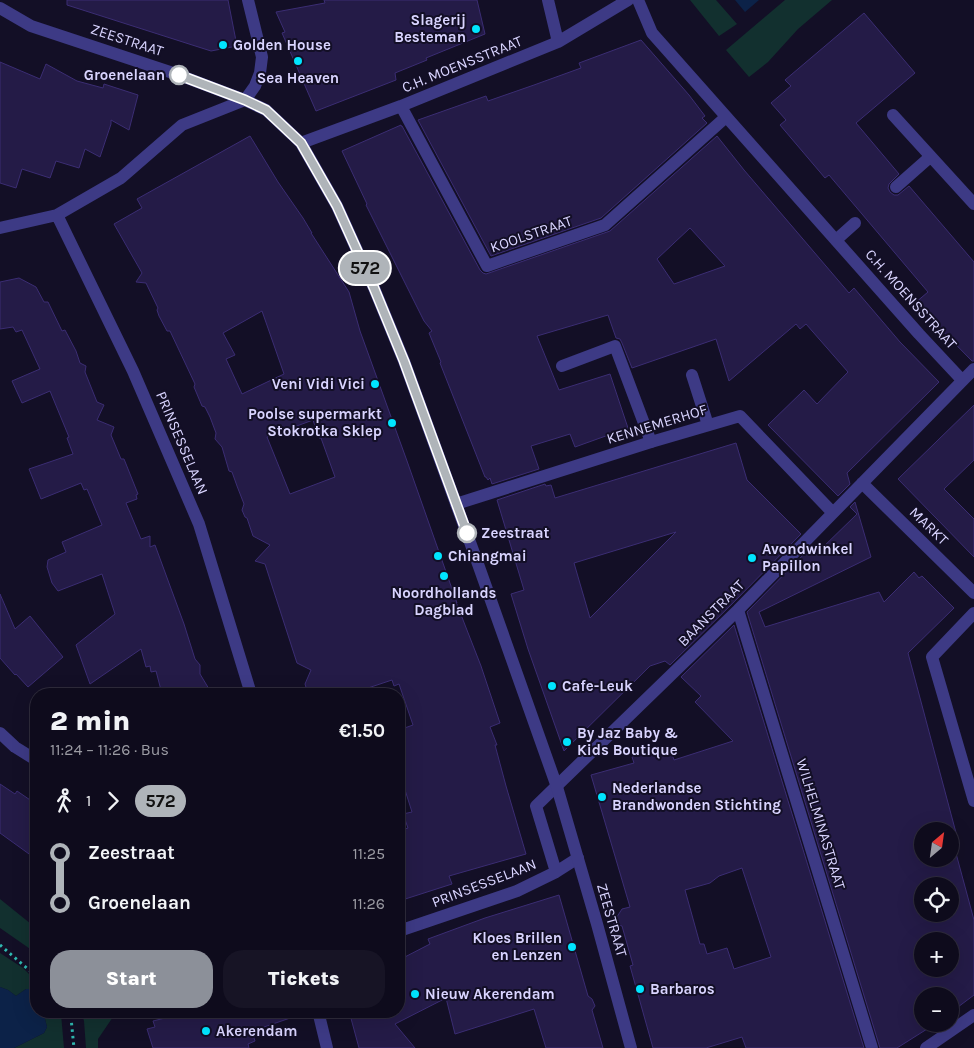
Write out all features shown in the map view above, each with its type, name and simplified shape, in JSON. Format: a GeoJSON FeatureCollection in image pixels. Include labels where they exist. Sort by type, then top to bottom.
{"type":"FeatureCollection","features":[{"type":"Feature","properties":{"kind":"street"},"geometry":{"type":"LineString","coordinates":[[0,228],[57,215],[121,178],[182,125],[245,100],[255,86],[260,73],[262,57],[248,0]]}},
{"type":"Feature","properties":{"kind":"street"},"geometry":{"type":"LineString","coordinates":[[548,0],[558,42]]}},
{"type":"Feature","properties":{"kind":"street","name":"C.H. MOENSSTRAAT"},"geometry":{"type":"LineString","coordinates":[[301,143],[402,106],[558,42],[628,0]]}},
{"type":"Feature","properties":{"kind":"street","name":"C.H. MOENSSTRAAT"},"geometry":{"type":"LineString","coordinates":[[638,0],[652,33],[962,380]]}},
{"type":"Feature","properties":{"kind":"street","name":"ZEESTRAAT"},"geometry":{"type":"LineString","coordinates":[[0,8],[31,26],[179,75],[245,100],[266,110],[301,143],[337,206],[404,361],[557,787],[631,1048]]}},
{"type":"Feature","properties":{"kind":"street","name":"KOOLSTRAAT"},"geometry":{"type":"LineString","coordinates":[[402,106],[487,266],[605,225],[726,117]]}},
{"type":"Feature","properties":{"kind":"street"},"geometry":{"type":"LineString","coordinates":[[892,115],[974,204]]}},
{"type":"Feature","properties":{"kind":"street"},"geometry":{"type":"LineString","coordinates":[[896,187],[930,157]]}},
{"type":"Feature","properties":{"kind":"street","name":"PRINSESSELAAN"},"geometry":{"type":"LineString","coordinates":[[57,215],[133,371],[199,524],[249,688]]}},
{"type":"Feature","properties":{"kind":"street"},"geometry":{"type":"LineString","coordinates":[[836,240],[855,223]]}},
{"type":"Feature","properties":{"kind":"street"},"geometry":{"type":"LineString","coordinates":[[562,366],[615,346],[652,442]]}},
{"type":"Feature","properties":{"kind":"street","name":"BAANSTRAAT"},"geometry":{"type":"LineString","coordinates":[[556,872],[536,806],[738,610],[974,368]]}},
{"type":"Feature","properties":{"kind":"street"},"geometry":{"type":"LineString","coordinates":[[692,375],[708,425]]}},
{"type":"Feature","properties":{"kind":"street","name":"KENNEMERHOF"},"geometry":{"type":"LineString","coordinates":[[456,504],[740,416],[833,513]]}},
{"type":"Feature","properties":{"kind":"street","name":"MARKT"},"geometry":{"type":"LineString","coordinates":[[862,484],[974,593]]}},
{"type":"Feature","properties":{"kind":"street","name":"WILHELMINASTRAAT"},"geometry":{"type":"LineString","coordinates":[[738,610],[872,1048]]}},
{"type":"Feature","properties":{"kind":"street"},"geometry":{"type":"LineString","coordinates":[[974,613],[932,657],[974,801]]}},
{"type":"Feature","properties":{"kind":"street"},"geometry":{"type":"LineString","coordinates":[[0,733],[15,747],[30,756]]}},
{"type":"Feature","properties":{"kind":"street","name":"PRINSESSELAAN"},"geometry":{"type":"LineString","coordinates":[[405,929],[517,891],[556,872],[578,858]]}},
{"type":"Feature","properties":{"kind":"street"},"geometry":{"type":"LineString","coordinates":[[926,1048],[974,1015]]}},
{"type":"Feature","properties":{"kind":"street"},"geometry":{"type":"LineString","coordinates":[[320,1018],[327,1048]]}},
{"type":"Feature","properties":{"kind":"path"},"geometry":{"type":"LineString","coordinates":[[0,945],[30,971]]}},
{"type":"Feature","properties":{"kind":"path"},"geometry":{"type":"LineString","coordinates":[[71,1018],[74,1048]]}},
{"type":"Feature","properties":{"kind":"green space"},"geometry":{"type":"Polygon","coordinates":[[[690,0],[716,0],[737,24],[719,36],[690,0]]]}},
{"type":"Feature","properties":{"kind":"green space"},"geometry":{"type":"Polygon","coordinates":[[[785,0],[832,0],[798,29],[768,62],[749,77],[726,50],[785,0]]]}},
{"type":"Feature","properties":{"kind":"green space"},"geometry":{"type":"Polygon","coordinates":[[[0,899],[30,923],[30,949],[0,928],[0,899]]]}},
{"type":"Feature","properties":{"kind":"green space"},"geometry":{"type":"Polygon","coordinates":[[[0,953],[23,968],[30,975],[30,989],[26,989],[16,996],[0,987],[0,953]]]}},
{"type":"Feature","properties":{"kind":"green space"},"geometry":{"type":"Polygon","coordinates":[[[45,1018],[61,1018],[64,1048],[14,1048],[44,1033],[47,1027],[45,1018]]]}},
{"type":"Feature","properties":{"kind":"green space"},"geometry":{"type":"Polygon","coordinates":[[[83,1018],[112,1018],[98,1039],[98,1048],[86,1048],[83,1018]]]}},
{"type":"Feature","properties":{"kind":"water"},"geometry":{"type":"Polygon","coordinates":[[[735,0],[759,0],[745,12],[735,0]]]}},
{"type":"Feature","properties":{"kind":"water"},"geometry":{"type":"Polygon","coordinates":[[[0,987],[16,996],[26,989],[30,989],[30,1018],[45,1018],[47,1027],[44,1033],[14,1048],[0,1048],[0,987]]]}},
{"type":"Feature","properties":{"kind":"building"},"geometry":{"type":"Polygon","coordinates":[[[67,0],[228,0],[237,46],[211,51],[67,5],[67,0]]]}},
{"type":"Feature","properties":{"kind":"building"},"geometry":{"type":"Polygon","coordinates":[[[324,0],[477,0],[485,34],[395,73],[396,80],[316,111],[282,33],[285,32],[276,12],[325,3],[324,0]]]}},
{"type":"Feature","properties":{"kind":"building"},"geometry":{"type":"Polygon","coordinates":[[[864,13],[915,73],[856,123],[899,174],[889,184],[890,192],[898,195],[909,186],[974,262],[974,361],[915,303],[928,292],[829,175],[825,178],[780,125],[786,120],[771,103],[791,86],[785,80],[864,13]]]}},
{"type":"Feature","properties":{"kind":"building"},"geometry":{"type":"Polygon","coordinates":[[[641,40],[689,95],[705,116],[702,118],[707,123],[601,218],[491,256],[418,120],[486,96],[488,101],[534,85],[581,68],[579,63],[641,40]]]}},
{"type":"Feature","properties":{"kind":"building"},"geometry":{"type":"Polygon","coordinates":[[[0,62],[40,79],[46,64],[77,81],[103,88],[104,84],[138,95],[129,130],[111,120],[100,157],[85,149],[79,168],[56,161],[50,178],[22,169],[16,188],[0,183],[0,62]]]}},
{"type":"Feature","properties":{"kind":"building"},"geometry":{"type":"Polygon","coordinates":[[[401,125],[480,270],[486,274],[610,231],[717,136],[849,293],[854,288],[900,342],[939,382],[847,473],[850,484],[838,496],[768,425],[804,390],[817,404],[848,372],[806,324],[800,329],[796,324],[729,381],[716,339],[632,368],[620,339],[616,338],[608,315],[537,336],[559,390],[610,374],[628,428],[575,447],[570,434],[531,446],[539,469],[492,484],[490,478],[488,480],[485,477],[440,363],[429,333],[432,331],[424,321],[366,205],[342,151],[401,125]],[[690,228],[657,259],[674,284],[725,266],[690,228]]]}},
{"type":"Feature","properties":{"kind":"building"},"geometry":{"type":"Polygon","coordinates":[[[250,136],[349,292],[360,331],[500,723],[490,727],[497,745],[495,745],[526,854],[449,876],[452,884],[405,899],[405,829],[408,828],[405,814],[412,812],[405,790],[405,728],[413,725],[405,702],[405,688],[400,688],[399,684],[394,686],[392,680],[368,688],[306,688],[305,684],[311,670],[297,663],[265,564],[255,561],[270,545],[253,536],[242,510],[244,504],[232,472],[229,471],[222,447],[215,439],[216,433],[210,417],[205,407],[202,406],[194,387],[195,384],[170,331],[167,331],[159,316],[158,308],[146,283],[136,282],[142,273],[114,224],[142,208],[137,199],[250,136]],[[262,311],[223,333],[235,355],[226,359],[242,394],[284,374],[262,311]],[[313,420],[267,437],[290,494],[335,477],[321,438],[319,438],[313,420]]]}},
{"type":"Feature","properties":{"kind":"building"},"geometry":{"type":"Polygon","coordinates":[[[19,278],[36,287],[44,302],[48,302],[62,331],[65,330],[80,363],[86,366],[85,372],[97,402],[104,405],[97,420],[114,427],[111,435],[121,459],[124,459],[138,494],[136,495],[137,499],[126,503],[141,539],[150,536],[150,547],[155,545],[195,659],[200,665],[200,674],[208,688],[160,688],[156,671],[151,672],[150,666],[146,667],[141,649],[90,684],[76,645],[115,614],[102,574],[58,591],[52,583],[47,567],[48,560],[66,552],[62,542],[102,525],[87,489],[84,490],[81,483],[41,499],[29,469],[73,454],[67,438],[69,437],[50,391],[22,403],[12,381],[40,369],[22,330],[16,332],[13,327],[0,329],[0,282],[19,278]]]}},
{"type":"Feature","properties":{"kind":"building"},"geometry":{"type":"Polygon","coordinates":[[[974,405],[974,460],[944,489],[974,519],[974,557],[898,479],[974,405]]]}},
{"type":"Feature","properties":{"kind":"building"},"geometry":{"type":"Polygon","coordinates":[[[736,443],[747,480],[801,534],[670,665],[665,661],[650,666],[564,751],[511,594],[524,590],[497,500],[545,484],[546,486],[551,485],[555,498],[736,443]],[[676,532],[574,563],[590,618],[676,532]]]}},
{"type":"Feature","properties":{"kind":"building"},"geometry":{"type":"Polygon","coordinates":[[[855,502],[871,557],[759,612],[765,627],[879,592],[884,602],[914,572],[919,578],[922,576],[954,608],[908,653],[953,822],[914,822],[914,868],[959,868],[959,864],[974,920],[974,995],[959,1006],[959,987],[914,987],[914,1032],[922,1032],[897,1048],[880,1048],[747,612],[812,546],[818,552],[857,514],[850,507],[855,502]]]}},
{"type":"Feature","properties":{"kind":"building"},"geometry":{"type":"Polygon","coordinates":[[[0,594],[15,629],[30,616],[63,657],[28,687],[0,658],[0,594]]]}},
{"type":"Feature","properties":{"kind":"building"},"geometry":{"type":"Polygon","coordinates":[[[734,625],[864,1048],[746,1048],[742,1037],[706,1048],[653,1048],[630,966],[633,965],[622,926],[613,923],[622,909],[630,907],[591,775],[634,763],[632,757],[669,746],[674,760],[733,741],[695,702],[701,696],[681,677],[734,625]],[[742,868],[719,876],[710,883],[685,890],[700,944],[704,944],[707,954],[727,948],[734,969],[771,957],[742,868]]]}},
{"type":"Feature","properties":{"kind":"building"},"geometry":{"type":"Polygon","coordinates":[[[0,784],[15,794],[17,791],[30,800],[30,855],[0,833],[0,784]]]}},
{"type":"Feature","properties":{"kind":"building"},"geometry":{"type":"Polygon","coordinates":[[[559,895],[588,996],[592,999],[595,1006],[592,1010],[603,1048],[546,1048],[534,1009],[455,1034],[446,998],[395,1024],[415,1048],[359,1048],[351,1018],[405,1018],[405,957],[430,944],[428,939],[485,918],[559,895]]]}},
{"type":"Feature","properties":{"kind":"building","name":"Akerendam"},"geometry":{"type":"Polygon","coordinates":[[[165,1018],[290,1018],[264,1027],[265,1032],[253,1035],[255,1041],[248,1044],[249,1048],[153,1048],[147,1029],[155,1027],[153,1021],[165,1018]]]}},
{"type":"Feature","properties":{"kind":"bus line","name":"572"},"geometry":{"type":"LineString","coordinates":[[179,75],[266,110],[301,143],[337,206],[374,288],[404,361],[467,533]]}},
{"type":"Feature","properties":{"kind":"place","name":"Slagerij Besteman"},"geometry":{"type":"Point","coordinates":[476,29]}},
{"type":"Feature","properties":{"kind":"place","name":"Golden House"},"geometry":{"type":"Point","coordinates":[223,45]}},
{"type":"Feature","properties":{"kind":"place","name":"Sea Heaven"},"geometry":{"type":"Point","coordinates":[298,61]}},
{"type":"Feature","properties":{"kind":"place","name":"Groenelaan"},"geometry":{"type":"Point","coordinates":[179,75]}},
{"type":"Feature","properties":{"kind":"place","name":"Veni Vidi Vici"},"geometry":{"type":"Point","coordinates":[375,384]}},
{"type":"Feature","properties":{"kind":"place","name":"Poolse supermarkt Stokrotka Sklep"},"geometry":{"type":"Point","coordinates":[392,423]}},
{"type":"Feature","properties":{"kind":"place","name":"Zeestraat"},"geometry":{"type":"Point","coordinates":[467,533]}},
{"type":"Feature","properties":{"kind":"place","name":"Chiangmai"},"geometry":{"type":"Point","coordinates":[438,556]}},
{"type":"Feature","properties":{"kind":"place","name":"Avondwinkel Papillon"},"geometry":{"type":"Point","coordinates":[752,558]}},
{"type":"Feature","properties":{"kind":"place","name":"Noordhollands Dagblad"},"geometry":{"type":"Point","coordinates":[444,576]}},
{"type":"Feature","properties":{"kind":"place","name":"Cafe-Leuk"},"geometry":{"type":"Point","coordinates":[552,686]}},
{"type":"Feature","properties":{"kind":"place","name":"By Jaz Baby & Kids Boutique"},"geometry":{"type":"Point","coordinates":[567,742]}},
{"type":"Feature","properties":{"kind":"place","name":"Nederlandse Brandwonden Stichting"},"geometry":{"type":"Point","coordinates":[602,797]}},
{"type":"Feature","properties":{"kind":"place","name":"Kloes Brillen en Lenzen"},"geometry":{"type":"Point","coordinates":[572,947]}},
{"type":"Feature","properties":{"kind":"place","name":"Barbaros"},"geometry":{"type":"Point","coordinates":[640,989]}},
{"type":"Feature","properties":{"kind":"place","name":"Nieuw Akerendam"},"geometry":{"type":"Point","coordinates":[415,994]}},
{"type":"Feature","properties":{"kind":"place","name":"Akerendam"},"geometry":{"type":"Point","coordinates":[206,1031]}}]}
